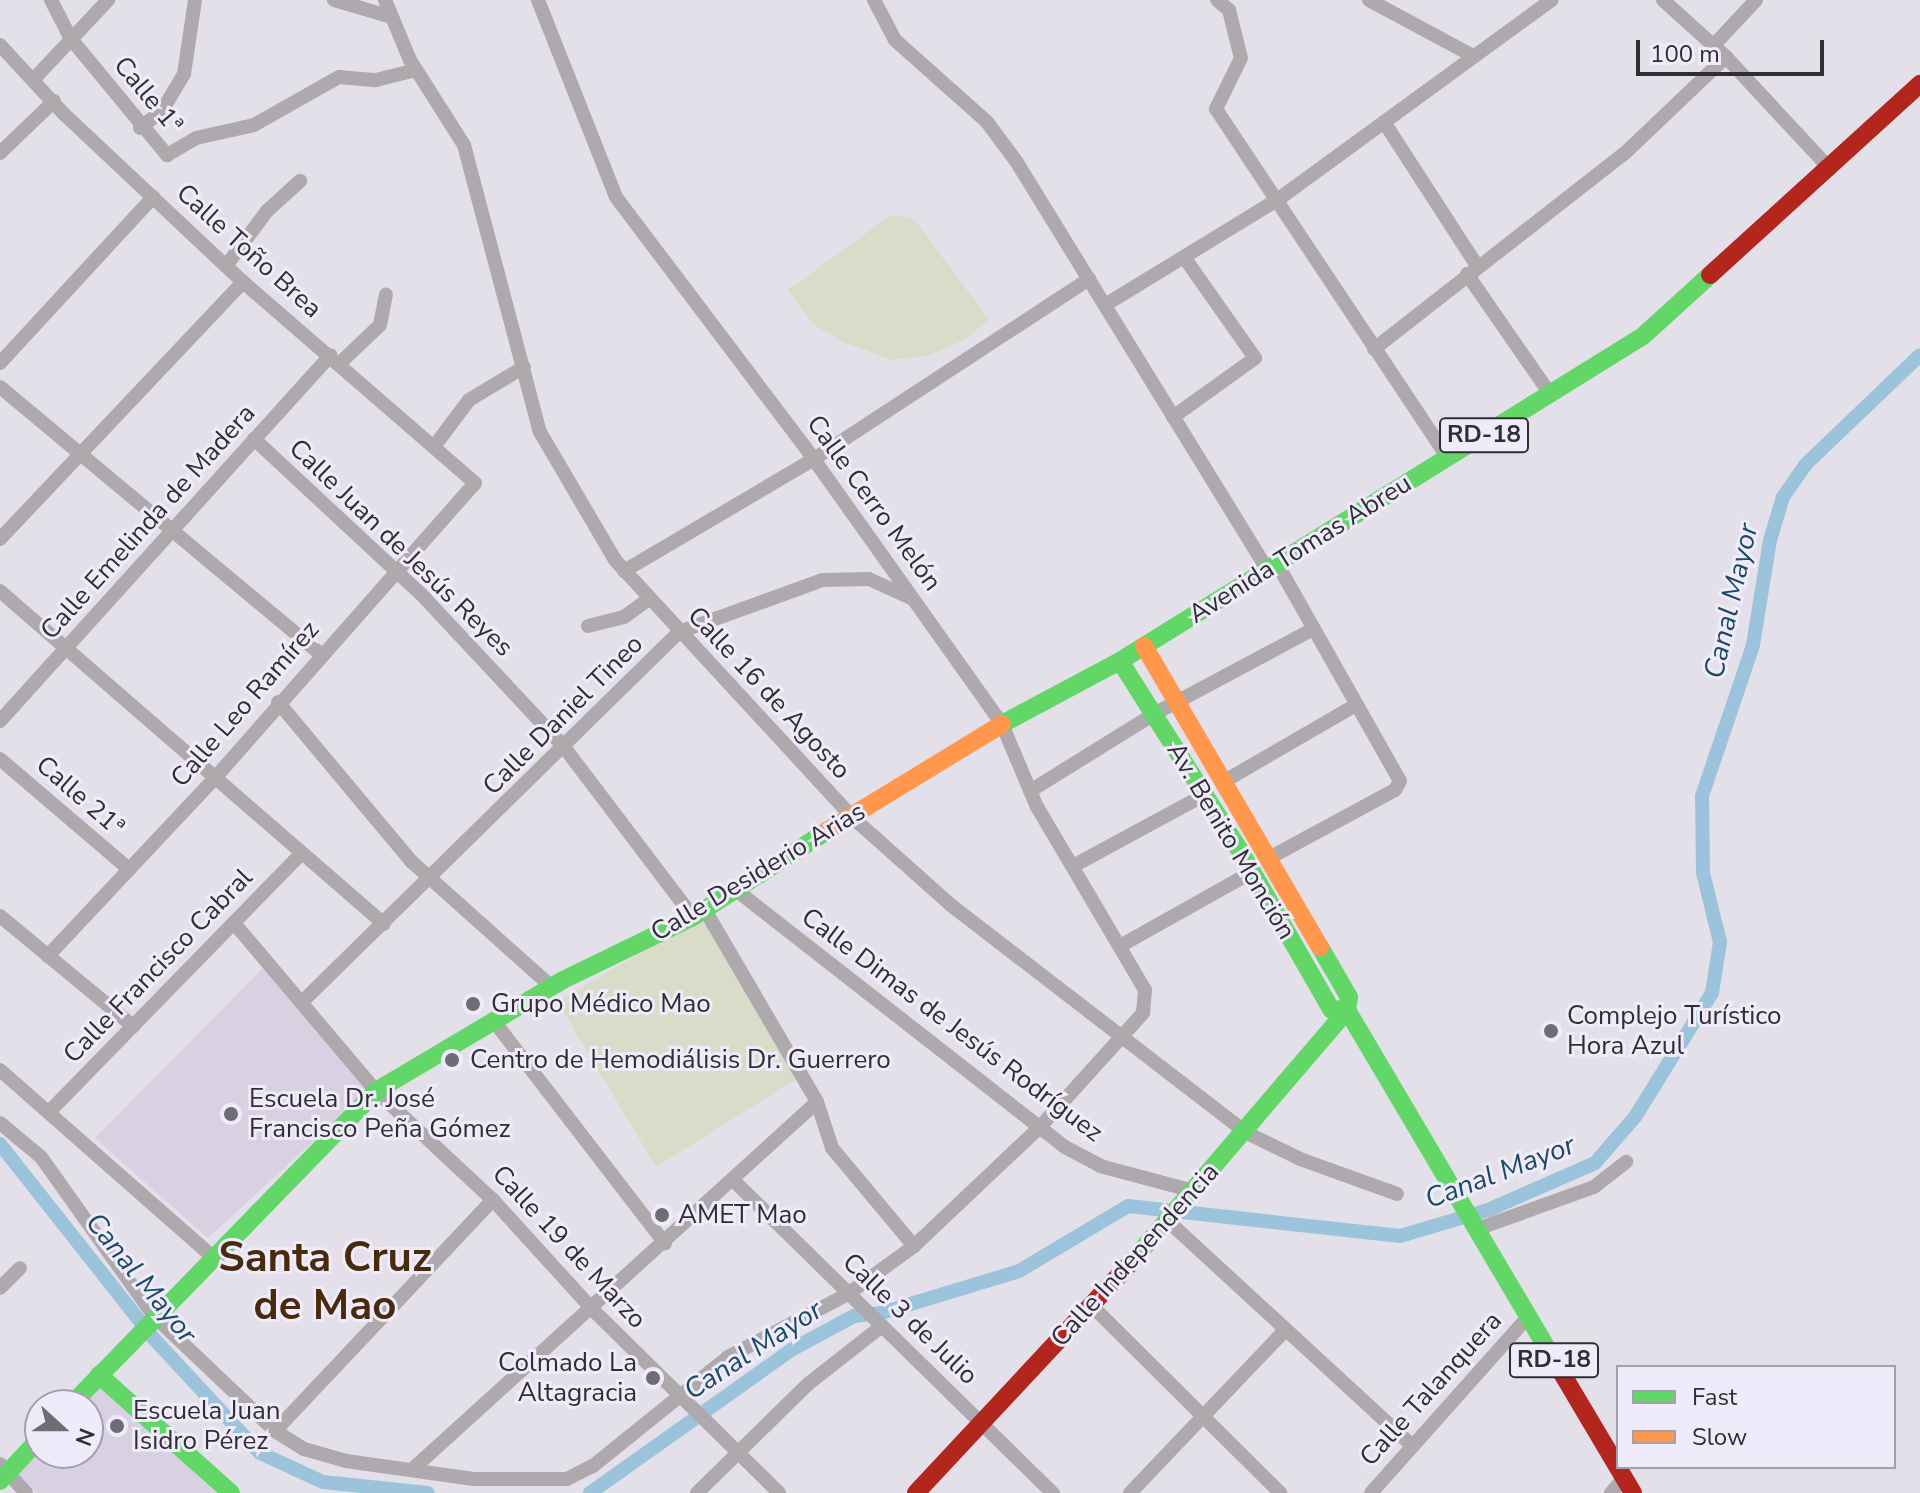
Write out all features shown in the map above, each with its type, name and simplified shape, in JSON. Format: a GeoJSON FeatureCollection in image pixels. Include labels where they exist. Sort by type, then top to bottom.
{"type":"FeatureCollection","features":[{"type":"Feature","properties":{"kind":"main road","name":"Avenida Tomas Abreu"},"geometry":{"type":"LineString","coordinates":[[1002,724],[1120,661],[1643,336],[1920,84]]}},
{"type":"Feature","properties":{"kind":"main road","name":"Av. Benito Monción"},"geometry":{"type":"LineString","coordinates":[[1144,646],[1349,997],[1347,1010],[1479,1227],[1616,1466]]}},
{"type":"Feature","properties":{"kind":"main road","name":"Av. Benito Monción"},"geometry":{"type":"LineString","coordinates":[[1120,661],[1206,794],[1331,1009],[1347,1010]]}},
{"type":"Feature","properties":{"kind":"main road","name":"Calle Desiderio Arias"},"geometry":{"type":"LineString","coordinates":[[86,1389],[212,1256],[376,1091],[552,987],[699,913],[1002,724]]}},
{"type":"Feature","properties":{"kind":"main road","name":"Calle Independencia"},"geometry":{"type":"LineString","coordinates":[[916,1493],[1170,1221],[1347,1010]]}},
{"type":"Feature","properties":{"kind":"main road"},"geometry":{"type":"LineString","coordinates":[[99,1375],[231,1493]]}},
{"type":"Feature","properties":{"kind":"main road"},"geometry":{"type":"LineString","coordinates":[[3,1472],[24,1453]]}},
{"type":"Feature","properties":{"kind":"street","name":"Calle 1ª"},"geometry":{"type":"LineString","coordinates":[[51,0],[71,39],[140,128],[167,155],[196,138],[254,125],[339,77],[376,80],[416,70]]}},
{"type":"Feature","properties":{"kind":"street"},"geometry":{"type":"LineString","coordinates":[[33,80],[108,0]]}},
{"type":"Feature","properties":{"kind":"street"},"geometry":{"type":"LineString","coordinates":[[140,128],[162,111],[184,74],[195,0]]}},
{"type":"Feature","properties":{"kind":"street"},"geometry":{"type":"LineString","coordinates":[[334,0],[388,16]]}},
{"type":"Feature","properties":{"kind":"street","name":"Calle 16 de Agosto"},"geometry":{"type":"LineString","coordinates":[[385,0],[388,16],[416,70],[464,145],[487,247],[524,367],[540,432],[624,571],[852,817],[952,906],[1245,1132],[1300,1159],[1397,1194]]}},
{"type":"Feature","properties":{"kind":"street","name":"Calle Cerro Melón"},"geometry":{"type":"LineString","coordinates":[[538,0],[616,197],[814,459],[1002,724],[1030,791],[1120,946],[1148,1002],[1124,1037]]}},
{"type":"Feature","properties":{"kind":"street"},"geometry":{"type":"LineString","coordinates":[[874,0],[895,40],[987,122],[1089,279],[1173,417],[1272,567],[1400,781],[1395,790],[1269,858]]}},
{"type":"Feature","properties":{"kind":"street"},"geometry":{"type":"LineString","coordinates":[[1217,0],[1229,10],[1241,58],[1216,109],[1280,198],[1374,349],[1448,458]]}},
{"type":"Feature","properties":{"kind":"street"},"geometry":{"type":"LineString","coordinates":[[1369,0],[1473,56]]}},
{"type":"Feature","properties":{"kind":"street"},"geometry":{"type":"LineString","coordinates":[[1105,305],[1280,198],[1552,0]]}},
{"type":"Feature","properties":{"kind":"street"},"geometry":{"type":"LineString","coordinates":[[1663,0],[1726,57],[1830,169]]}},
{"type":"Feature","properties":{"kind":"street"},"geometry":{"type":"LineString","coordinates":[[1714,45],[1756,0]]}},
{"type":"Feature","properties":{"kind":"street","name":"Calle Toño Brea"},"geometry":{"type":"LineString","coordinates":[[0,45],[243,282],[436,444],[475,483]]}},
{"type":"Feature","properties":{"kind":"street"},"geometry":{"type":"LineString","coordinates":[[1374,349],[1624,154],[1726,57]]}},
{"type":"Feature","properties":{"kind":"street"},"geometry":{"type":"LineString","coordinates":[[0,153],[54,101]]}},
{"type":"Feature","properties":{"kind":"street"},"geometry":{"type":"LineString","coordinates":[[1384,122],[1550,394]]}},
{"type":"Feature","properties":{"kind":"street"},"geometry":{"type":"LineString","coordinates":[[226,266],[267,211],[300,181]]}},
{"type":"Feature","properties":{"kind":"street"},"geometry":{"type":"LineString","coordinates":[[0,363],[153,197]]}},
{"type":"Feature","properties":{"kind":"street"},"geometry":{"type":"LineString","coordinates":[[1173,417],[1255,358],[1184,257]]}},
{"type":"Feature","properties":{"kind":"street"},"geometry":{"type":"LineString","coordinates":[[624,571],[814,459],[1089,279]]}},
{"type":"Feature","properties":{"kind":"street"},"geometry":{"type":"LineString","coordinates":[[0,539],[243,282]]}},
{"type":"Feature","properties":{"kind":"street","name":"Calle Emelinda de Madera"},"geometry":{"type":"LineString","coordinates":[[0,721],[254,439],[336,359],[380,325],[386,295]]}},
{"type":"Feature","properties":{"kind":"street"},"geometry":{"type":"LineString","coordinates":[[436,444],[469,400],[524,367]]}},
{"type":"Feature","properties":{"kind":"street"},"geometry":{"type":"LineString","coordinates":[[0,387],[320,654]]}},
{"type":"Feature","properties":{"kind":"street","name":"Calle Juan de Jesús Reyes"},"geometry":{"type":"LineString","coordinates":[[254,439],[396,571],[564,747],[699,913],[817,1102],[832,1148],[914,1246]]}},
{"type":"Feature","properties":{"kind":"street","name":"Calle Leo Ramírez"},"geometry":{"type":"LineString","coordinates":[[48,956],[214,779],[320,654],[475,483]]}},
{"type":"Feature","properties":{"kind":"street","name":"Calle Daniel Tineo"},"geometry":{"type":"LineString","coordinates":[[302,1002],[431,879],[679,632],[823,580],[869,579],[913,599]]}},
{"type":"Feature","properties":{"kind":"street"},"geometry":{"type":"LineString","coordinates":[[0,591],[384,924]]}},
{"type":"Feature","properties":{"kind":"street"},"geometry":{"type":"LineString","coordinates":[[588,626],[624,617],[649,599]]}},
{"type":"Feature","properties":{"kind":"street"},"geometry":{"type":"LineString","coordinates":[[1030,791],[1174,702],[1311,630]]}},
{"type":"Feature","properties":{"kind":"street"},"geometry":{"type":"LineString","coordinates":[[278,702],[431,879],[552,987]]}},
{"type":"Feature","properties":{"kind":"street"},"geometry":{"type":"LineString","coordinates":[[1223,782],[1356,705]]}},
{"type":"Feature","properties":{"kind":"street","name":"Calle 21ª"},"geometry":{"type":"LineString","coordinates":[[0,759],[129,869]]}},
{"type":"Feature","properties":{"kind":"street"},"geometry":{"type":"LineString","coordinates":[[1073,866],[1206,794]]}},
{"type":"Feature","properties":{"kind":"street","name":"Calle Francisco Cabral"},"geometry":{"type":"LineString","coordinates":[[50,1111],[301,854]]}},
{"type":"Feature","properties":{"kind":"street"},"geometry":{"type":"LineString","coordinates":[[1120,946],[1252,872]]}},
{"type":"Feature","properties":{"kind":"street","name":"Calle Dimas de Jesús Rodríguez"},"geometry":{"type":"LineString","coordinates":[[736,890],[1040,1127],[1100,1166],[1192,1194]]}},
{"type":"Feature","properties":{"kind":"street"},"geometry":{"type":"LineString","coordinates":[[0,916],[133,1026]]}},
{"type":"Feature","properties":{"kind":"street","name":"Calle 19 de Marzo"},"geometry":{"type":"LineString","coordinates":[[234,923],[376,1091],[493,1200],[593,1310],[779,1493]]}},
{"type":"Feature","properties":{"kind":"street"},"geometry":{"type":"LineString","coordinates":[[493,1020],[665,1243]]}},
{"type":"Feature","properties":{"kind":"street"},"geometry":{"type":"LineString","coordinates":[[0,1123],[41,1157],[147,1324],[275,1431],[304,1449],[346,1461],[415,1467],[474,1479],[567,1479],[593,1466],[687,1403],[728,1357],[853,1299],[1040,1127],[1124,1037]]}},
{"type":"Feature","properties":{"kind":"street"},"geometry":{"type":"LineString","coordinates":[[0,1070],[212,1256]]}},
{"type":"Feature","properties":{"kind":"street"},"geometry":{"type":"LineString","coordinates":[[415,1467],[593,1310],[817,1102]]}},
{"type":"Feature","properties":{"kind":"street"},"geometry":{"type":"LineString","coordinates":[[1479,1227],[1594,1187],[1626,1162]]}},
{"type":"Feature","properties":{"kind":"street","name":"Calle 3 de Julio"},"geometry":{"type":"LineString","coordinates":[[733,1180],[1053,1493]]}},
{"type":"Feature","properties":{"kind":"street"},"geometry":{"type":"LineString","coordinates":[[275,1431],[493,1200]]}},
{"type":"Feature","properties":{"kind":"street"},"geometry":{"type":"LineString","coordinates":[[1170,1221],[1413,1446]]}},
{"type":"Feature","properties":{"kind":"street"},"geometry":{"type":"LineString","coordinates":[[0,1288],[20,1268]]}},
{"type":"Feature","properties":{"kind":"street"},"geometry":{"type":"LineString","coordinates":[[1091,1305],[1280,1493]]}},
{"type":"Feature","properties":{"kind":"street","name":"Calle Talanquera"},"geometry":{"type":"LineString","coordinates":[[1371,1493],[1528,1317]]}},
{"type":"Feature","properties":{"kind":"street"},"geometry":{"type":"LineString","coordinates":[[697,1493],[808,1384],[880,1324]]}},
{"type":"Feature","properties":{"kind":"street"},"geometry":{"type":"LineString","coordinates":[[1130,1493],[1286,1329]]}},
{"type":"Feature","properties":{"kind":"street"},"geometry":{"type":"LineString","coordinates":[[3,1472],[26,1493]]}},
{"type":"Feature","properties":{"kind":"street"},"geometry":{"type":"LineString","coordinates":[[1611,1493],[1628,1486]]}},
{"type":"Feature","properties":{"kind":"shaded area","name":"Escuela Dr. José Francisco Peña Gómez"},"geometry":{"type":"Polygon","coordinates":[[[264,967],[369,1090],[208,1238],[95,1138],[264,967]]]}},
{"type":"Feature","properties":{"kind":"shaded area","name":"Escuela Juan Isidro Pérez"},"geometry":{"type":"Polygon","coordinates":[[[99,1383],[216,1493],[37,1493],[16,1473],[24,1464],[24,1469],[104,1469],[104,1389],[94,1389],[99,1383]]]}},
{"type":"Feature","properties":{"kind":"green space"},"geometry":{"type":"Polygon","coordinates":[[[891,215],[914,219],[989,320],[962,341],[927,356],[892,360],[841,341],[813,324],[788,290],[891,215]]]}},
{"type":"Feature","properties":{"kind":"green space"},"geometry":{"type":"Polygon","coordinates":[[[704,917],[800,1077],[656,1167],[557,1001],[704,917]]]}},
{"type":"Feature","properties":{"kind":"waterway","name":"Canal Mayor"},"geometry":{"type":"LineString","coordinates":[[590,1493],[791,1350],[854,1316],[881,1313],[1019,1271],[1128,1206],[1400,1236],[1488,1210],[1595,1163],[1635,1117],[1712,993],[1720,942],[1703,873],[1702,796],[1753,645],[1770,540],[1783,497],[1805,465],[1920,355]]}},
{"type":"Feature","properties":{"kind":"waterway","name":"Canal Mayor"},"geometry":{"type":"LineString","coordinates":[[0,1144],[155,1340],[260,1453],[323,1482],[427,1493]]}},
{"type":"Feature","properties":{"kind":"traffic: fast"},"geometry":{"type":"LineString","coordinates":[[1002,724],[1120,661],[1643,336],[1710,275]]}},
{"type":"Feature","properties":{"kind":"traffic: fast"},"geometry":{"type":"LineString","coordinates":[[1120,661],[1239,849],[1331,1009],[1347,1010]]}},
{"type":"Feature","properties":{"kind":"traffic: fast"},"geometry":{"type":"LineString","coordinates":[[87,1389],[376,1091],[563,980],[693,917],[827,831]]}},
{"type":"Feature","properties":{"kind":"traffic: fast"},"geometry":{"type":"LineString","coordinates":[[1320,947],[1349,997],[1347,1010],[1560,1370]]}},
{"type":"Feature","properties":{"kind":"traffic: fast"},"geometry":{"type":"LineString","coordinates":[[1127,1267],[1347,1010]]}},
{"type":"Feature","properties":{"kind":"traffic: fast"},"geometry":{"type":"LineString","coordinates":[[99,1375],[231,1493]]}},
{"type":"Feature","properties":{"kind":"traffic: fast"},"geometry":{"type":"LineString","coordinates":[[0,1481],[24,1455]]}},
{"type":"Feature","properties":{"kind":"traffic: slow"},"geometry":{"type":"LineString","coordinates":[[1144,646],[1320,947]]}},
{"type":"Feature","properties":{"kind":"traffic: slow"},"geometry":{"type":"LineString","coordinates":[[827,831],[1002,724]]}},
{"type":"Feature","properties":{"kind":"traffic: jam"},"geometry":{"type":"LineString","coordinates":[[1710,275],[1920,84]]}},
{"type":"Feature","properties":{"kind":"traffic: jam"},"geometry":{"type":"LineString","coordinates":[[916,1493],[1127,1267]]}},
{"type":"Feature","properties":{"kind":"traffic: jam"},"geometry":{"type":"LineString","coordinates":[[1560,1370],[1616,1464]]}},
{"type":"Feature","properties":{"kind":"traffic: jam"},"geometry":{"type":"LineString","coordinates":[[1619,1469],[1633,1493]]}},
{"type":"Feature","properties":{"kind":"place","name":"Grupo Médico Mao"},"geometry":{"type":"Point","coordinates":[473,1004]}},
{"type":"Feature","properties":{"kind":"place","name":"Complejo Turístico Hora Azul"},"geometry":{"type":"Point","coordinates":[1551,1031]}},
{"type":"Feature","properties":{"kind":"place","name":"Centro de Hemodiálisis Dr. Guerrero"},"geometry":{"type":"Point","coordinates":[452,1060]}},
{"type":"Feature","properties":{"kind":"place","name":"Escuela Dr. José Francisco Peña Gómez"},"geometry":{"type":"Point","coordinates":[231,1114]}},
{"type":"Feature","properties":{"kind":"place","name":"AMET Mao"},"geometry":{"type":"Point","coordinates":[662,1215]}},
{"type":"Feature","properties":{"kind":"place","name":"Colmado La Altagracia"},"geometry":{"type":"Point","coordinates":[653,1378]}},
{"type":"Feature","properties":{"kind":"place","name":"Escuela Juan Isidro Pérez"},"geometry":{"type":"Point","coordinates":[117,1426]}},
{"type":"Feature","properties":{"kind":"district","name":"Santa Cruz de Mao"},"geometry":{"type":"Point","coordinates":[325,1282]}}]}
